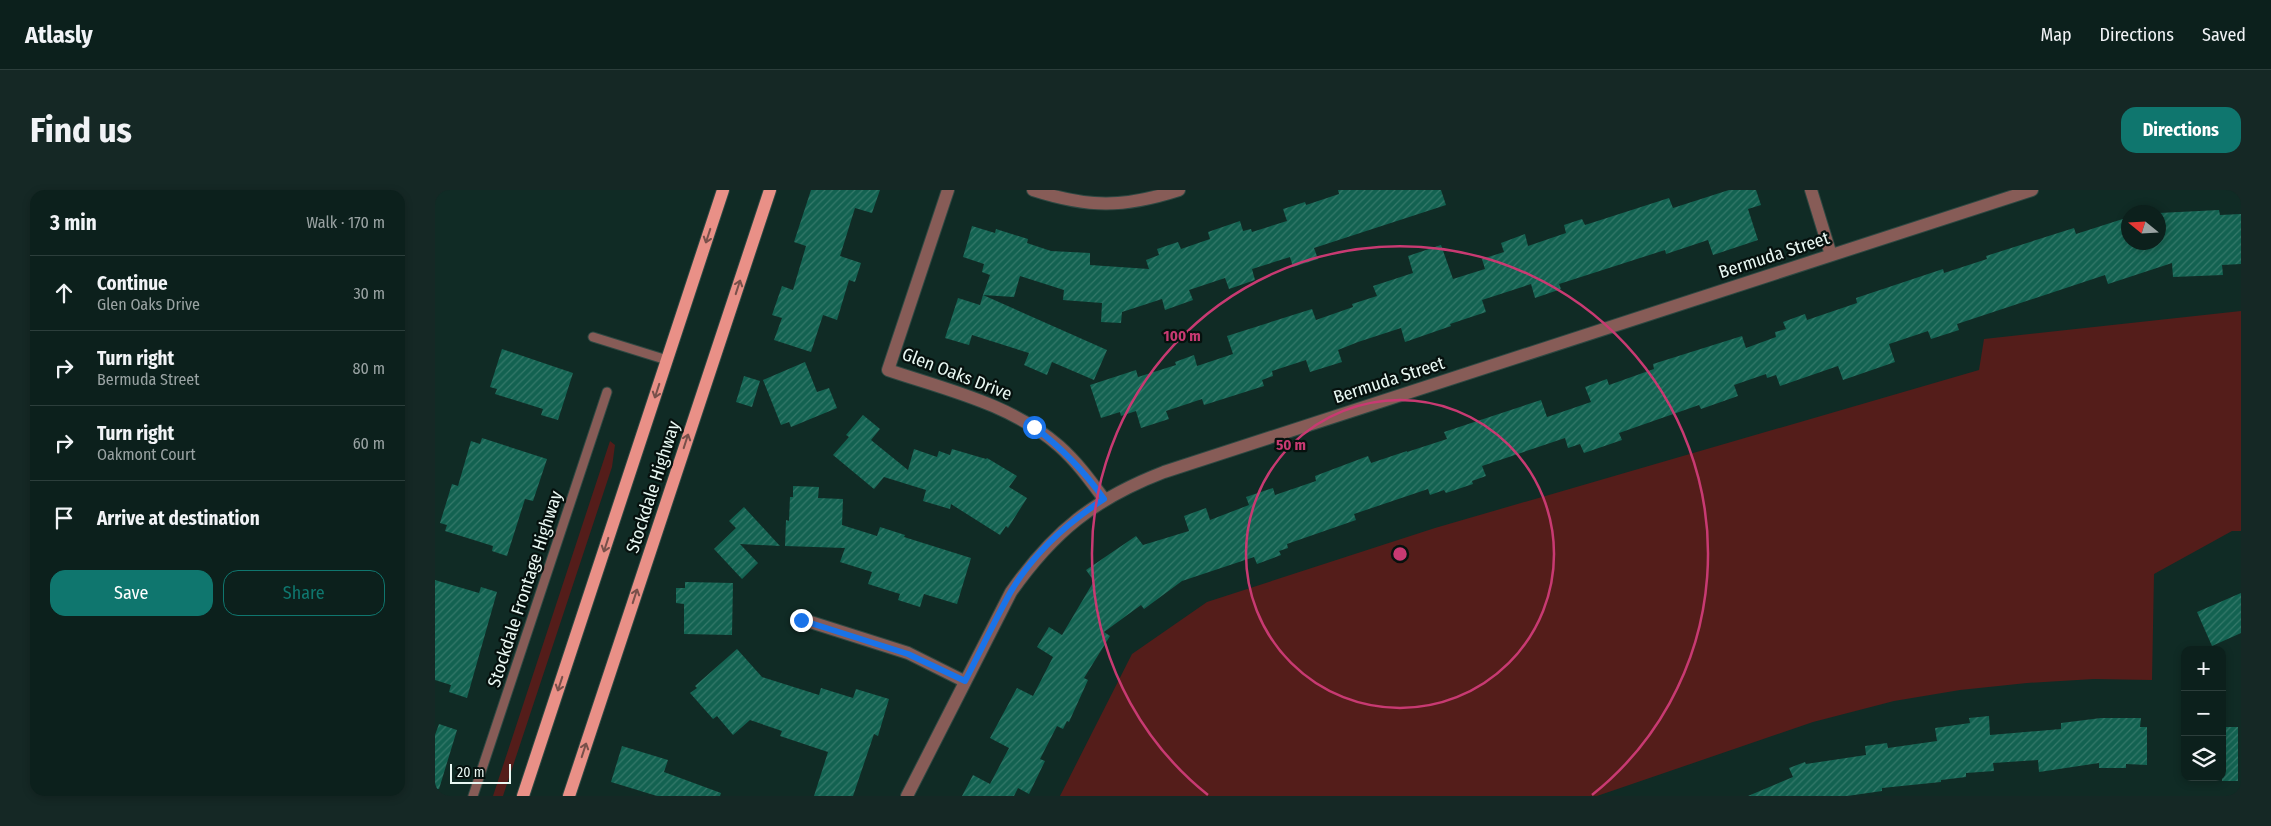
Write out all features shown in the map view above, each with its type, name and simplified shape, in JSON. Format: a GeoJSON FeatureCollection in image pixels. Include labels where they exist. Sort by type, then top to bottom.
{"type":"FeatureCollection","features":[{"type":"Feature","properties":{"kind":"main road","name":"Stockdale Highway"},"geometry":{"type":"LineString","coordinates":[[523,796],[723,190]]}},
{"type":"Feature","properties":{"kind":"main road","name":"Stockdale Highway"},"geometry":{"type":"LineString","coordinates":[[569,796],[770,190]]}},
{"type":"Feature","properties":{"kind":"street","name":"Glen Oaks Drive"},"geometry":{"type":"LineString","coordinates":[[948,190],[888,370],[979,400],[1006,411],[1034,427],[1066,453],[1085,473],[1104,499]]}},
{"type":"Feature","properties":{"kind":"street"},"geometry":{"type":"LineString","coordinates":[[1033,190],[1063,200],[1091,204],[1121,204],[1147,200],[1179,190]]}},
{"type":"Feature","properties":{"kind":"street"},"geometry":{"type":"LineString","coordinates":[[1811,190],[1831,255]]}},
{"type":"Feature","properties":{"kind":"street","name":"Bermuda Street"},"geometry":{"type":"LineString","coordinates":[[907,796],[1011,592],[1031,564],[1057,535],[1104,499],[1136,482],[1164,472],[2032,190]]}},
{"type":"Feature","properties":{"kind":"street"},"geometry":{"type":"LineString","coordinates":[[801,620],[908,654],[965,681]]}},
{"type":"Feature","properties":{"kind":"lane"},"geometry":{"type":"LineString","coordinates":[[593,337],[667,360]]}},
{"type":"Feature","properties":{"kind":"lane","name":"Stockdale Frontage Highway"},"geometry":{"type":"LineString","coordinates":[[473,796],[607,392]]}},
{"type":"Feature","properties":{"kind":"shaded area"},"geometry":{"type":"Polygon","coordinates":[[[2241,311],[2241,531],[2232,531],[2154,574],[2152,680],[2094,679],[2027,683],[1960,690],[1894,701],[1813,722],[1597,796],[1060,796],[1132,654],[1207,602],[1435,528],[1979,370],[1984,339],[2241,311]]]}},
{"type":"Feature","properties":{"kind":"shaded area"},"geometry":{"type":"Polygon","coordinates":[[[610,441],[615,445],[612,467],[503,796],[493,796],[610,441]]]}},
{"type":"Feature","properties":{"kind":"building"},"geometry":{"type":"Polygon","coordinates":[[[811,190],[880,190],[872,213],[855,208],[840,256],[861,263],[855,282],[849,280],[837,320],[823,315],[811,352],[774,340],[782,318],[772,315],[782,286],[793,290],[806,246],[794,242],[811,190]]]}},
{"type":"Feature","properties":{"kind":"building"},"geometry":{"type":"Polygon","coordinates":[[[1338,190],[1441,190],[1446,205],[1314,248],[1318,259],[1293,267],[1290,257],[1252,269],[1255,280],[1229,289],[1225,278],[1189,290],[1193,300],[1165,310],[1162,299],[1122,312],[1121,323],[1101,322],[1102,303],[1063,300],[1064,290],[1020,276],[1014,297],[983,295],[990,275],[982,272],[984,264],[963,257],[972,226],[995,233],[996,229],[1028,239],[1027,243],[1051,251],[1090,253],[1090,265],[1149,269],[1146,260],[1159,255],[1157,249],[1178,242],[1181,249],[1210,239],[1208,232],[1240,221],[1243,231],[1251,229],[1252,232],[1287,221],[1283,209],[1305,202],[1306,205],[1339,194],[1338,190]]]}},
{"type":"Feature","properties":{"kind":"building"},"geometry":{"type":"Polygon","coordinates":[[[1729,190],[1756,190],[1761,205],[1748,209],[1758,240],[1713,255],[1708,240],[1666,254],[1665,250],[1559,284],[1561,289],[1535,298],[1531,284],[1482,300],[1486,312],[1450,324],[1451,326],[1405,342],[1401,328],[1358,342],[1338,350],[1342,362],[1310,372],[1306,360],[1272,371],[1273,376],[1262,380],[1264,386],[1204,405],[1202,399],[1166,411],[1169,419],[1141,428],[1136,411],[1121,416],[1120,412],[1101,418],[1090,385],[1136,370],[1138,377],[1176,365],[1175,362],[1194,355],[1197,366],[1233,354],[1227,336],[1312,309],[1316,320],[1353,307],[1352,304],[1377,296],[1373,286],[1413,273],[1408,256],[1441,245],[1453,279],[1485,269],[1482,259],[1504,252],[1501,243],[1525,234],[1528,246],[1566,233],[1564,225],[1582,219],[1585,225],[1669,198],[1673,208],[1729,190]]]}},
{"type":"Feature","properties":{"kind":"building"},"geometry":{"type":"Polygon","coordinates":[[[2219,210],[2220,215],[2241,214],[2241,264],[2222,265],[2223,275],[2173,277],[2172,263],[2108,284],[2105,275],[1957,324],[1959,330],[1931,339],[1928,331],[1889,344],[1895,362],[1843,380],[1838,366],[1780,386],[1776,375],[1767,378],[1766,374],[1734,385],[1738,396],[1701,409],[1699,405],[1619,433],[1622,440],[1584,453],[1580,444],[1568,448],[1565,438],[1482,466],[1486,476],[1472,481],[1473,484],[1446,493],[1444,490],[1430,495],[1428,489],[1354,514],[1356,520],[1287,544],[1288,548],[1279,551],[1281,555],[1257,564],[1254,557],[1182,581],[1144,609],[1141,605],[1104,632],[1110,636],[1084,678],[1088,680],[1069,722],[1067,721],[1063,729],[1057,726],[1040,759],[1045,761],[1029,794],[1018,788],[1014,796],[962,796],[973,775],[990,784],[1009,748],[990,738],[1017,688],[1033,696],[1053,657],[1037,647],[1049,627],[1062,635],[1094,581],[1086,570],[1136,536],[1143,545],[1189,531],[1184,516],[1206,508],[1210,520],[1249,505],[1246,497],[1273,488],[1275,495],[1316,481],[1315,476],[1368,456],[1371,463],[1447,439],[1444,432],[1541,400],[1547,417],[1591,402],[1585,387],[1607,379],[1609,385],[1654,369],[1653,364],[1742,336],[1746,348],[1776,337],[1775,332],[1786,329],[1783,322],[1805,314],[1807,320],[1857,303],[1856,298],[1943,269],[1944,273],[1987,259],[1986,256],[2074,228],[2076,234],[2121,220],[2121,250],[2166,250],[2166,213],[2219,210]]]}},
{"type":"Feature","properties":{"kind":"building"},"geometry":{"type":"Polygon","coordinates":[[[983,295],[1107,350],[1094,380],[1052,362],[1047,375],[1024,365],[1029,353],[972,335],[969,345],[945,338],[958,298],[980,305],[983,295]]]}},
{"type":"Feature","properties":{"kind":"building"},"geometry":{"type":"Polygon","coordinates":[[[502,349],[573,373],[558,420],[541,415],[543,409],[495,394],[497,389],[490,387],[502,349]]]}},
{"type":"Feature","properties":{"kind":"building"},"geometry":{"type":"Polygon","coordinates":[[[805,362],[817,392],[829,388],[837,408],[791,427],[789,422],[781,425],[763,380],[805,362]]]}},
{"type":"Feature","properties":{"kind":"building"},"geometry":{"type":"Polygon","coordinates":[[[744,376],[760,381],[752,407],[736,402],[744,376]]]}},
{"type":"Feature","properties":{"kind":"building"},"geometry":{"type":"Polygon","coordinates":[[[863,415],[880,429],[871,440],[908,470],[914,449],[937,457],[939,451],[950,455],[952,449],[987,458],[1017,476],[1009,487],[1027,498],[1008,528],[1006,526],[1000,535],[951,504],[950,509],[923,501],[926,490],[884,477],[874,489],[833,455],[849,437],[846,435],[863,415]]]}},
{"type":"Feature","properties":{"kind":"building"},"geometry":{"type":"Polygon","coordinates":[[[482,438],[547,459],[533,501],[525,499],[507,556],[492,551],[493,546],[445,531],[447,525],[440,523],[452,484],[458,486],[471,441],[480,444],[482,438]]]}},
{"type":"Feature","properties":{"kind":"building"},"geometry":{"type":"Polygon","coordinates":[[[793,486],[819,487],[818,498],[843,499],[842,525],[877,536],[880,527],[905,535],[904,537],[971,558],[957,604],[924,594],[920,607],[898,600],[900,594],[868,584],[872,572],[840,562],[845,548],[785,546],[786,520],[789,521],[790,497],[793,497],[793,486]]]}},
{"type":"Feature","properties":{"kind":"building"},"geometry":{"type":"Polygon","coordinates":[[[744,507],[780,546],[740,544],[758,563],[742,579],[714,549],[736,528],[729,521],[744,507]]]}},
{"type":"Feature","properties":{"kind":"building"},"geometry":{"type":"Polygon","coordinates":[[[435,580],[479,593],[481,587],[497,592],[467,698],[449,692],[451,685],[435,680],[435,580]]]}},
{"type":"Feature","properties":{"kind":"building"},"geometry":{"type":"Polygon","coordinates":[[[685,582],[733,583],[732,635],[684,634],[684,604],[676,603],[676,588],[685,588],[685,582]]]}},
{"type":"Feature","properties":{"kind":"building"},"geometry":{"type":"Polygon","coordinates":[[[2241,593],[2241,633],[2212,646],[2197,612],[2241,593]]]}},
{"type":"Feature","properties":{"kind":"building"},"geometry":{"type":"Polygon","coordinates":[[[737,649],[762,677],[819,695],[821,688],[853,698],[856,689],[889,699],[878,736],[874,734],[853,796],[814,796],[828,752],[780,736],[782,731],[750,720],[733,735],[717,716],[713,719],[690,693],[697,688],[695,686],[737,649]]]}},
{"type":"Feature","properties":{"kind":"building"},"geometry":{"type":"Polygon","coordinates":[[[1989,716],[1990,735],[2061,729],[2061,723],[2101,718],[2141,718],[2140,727],[2147,727],[2147,765],[2126,764],[2126,768],[2099,768],[2099,763],[2039,772],[2038,760],[1993,763],[1994,771],[1966,773],[1966,777],[1941,780],[1941,782],[1882,788],[1882,791],[1847,796],[1748,796],[1793,777],[1789,768],[1805,762],[1806,764],[1866,755],[1865,746],[1887,743],[1888,748],[1937,741],[1935,728],[1970,723],[1969,718],[1989,716]]]}},
{"type":"Feature","properties":{"kind":"building"},"geometry":{"type":"Polygon","coordinates":[[[439,724],[457,730],[439,789],[435,789],[435,735],[439,724]]]}},
{"type":"Feature","properties":{"kind":"building"},"geometry":{"type":"Polygon","coordinates":[[[2226,727],[2238,727],[2238,781],[2226,781],[2226,727]]]}},
{"type":"Feature","properties":{"kind":"building"},"geometry":{"type":"Polygon","coordinates":[[[622,746],[668,760],[664,772],[721,793],[720,796],[657,796],[611,782],[622,746]]]}},
{"type":"Feature","properties":{"kind":"route"},"geometry":{"type":"LineString","coordinates":[[801,620],[908,654],[965,681],[1011,592],[1031,564],[1057,535],[1091,507],[1104,499],[1085,473],[1060,447],[1034,427]]}}]}
